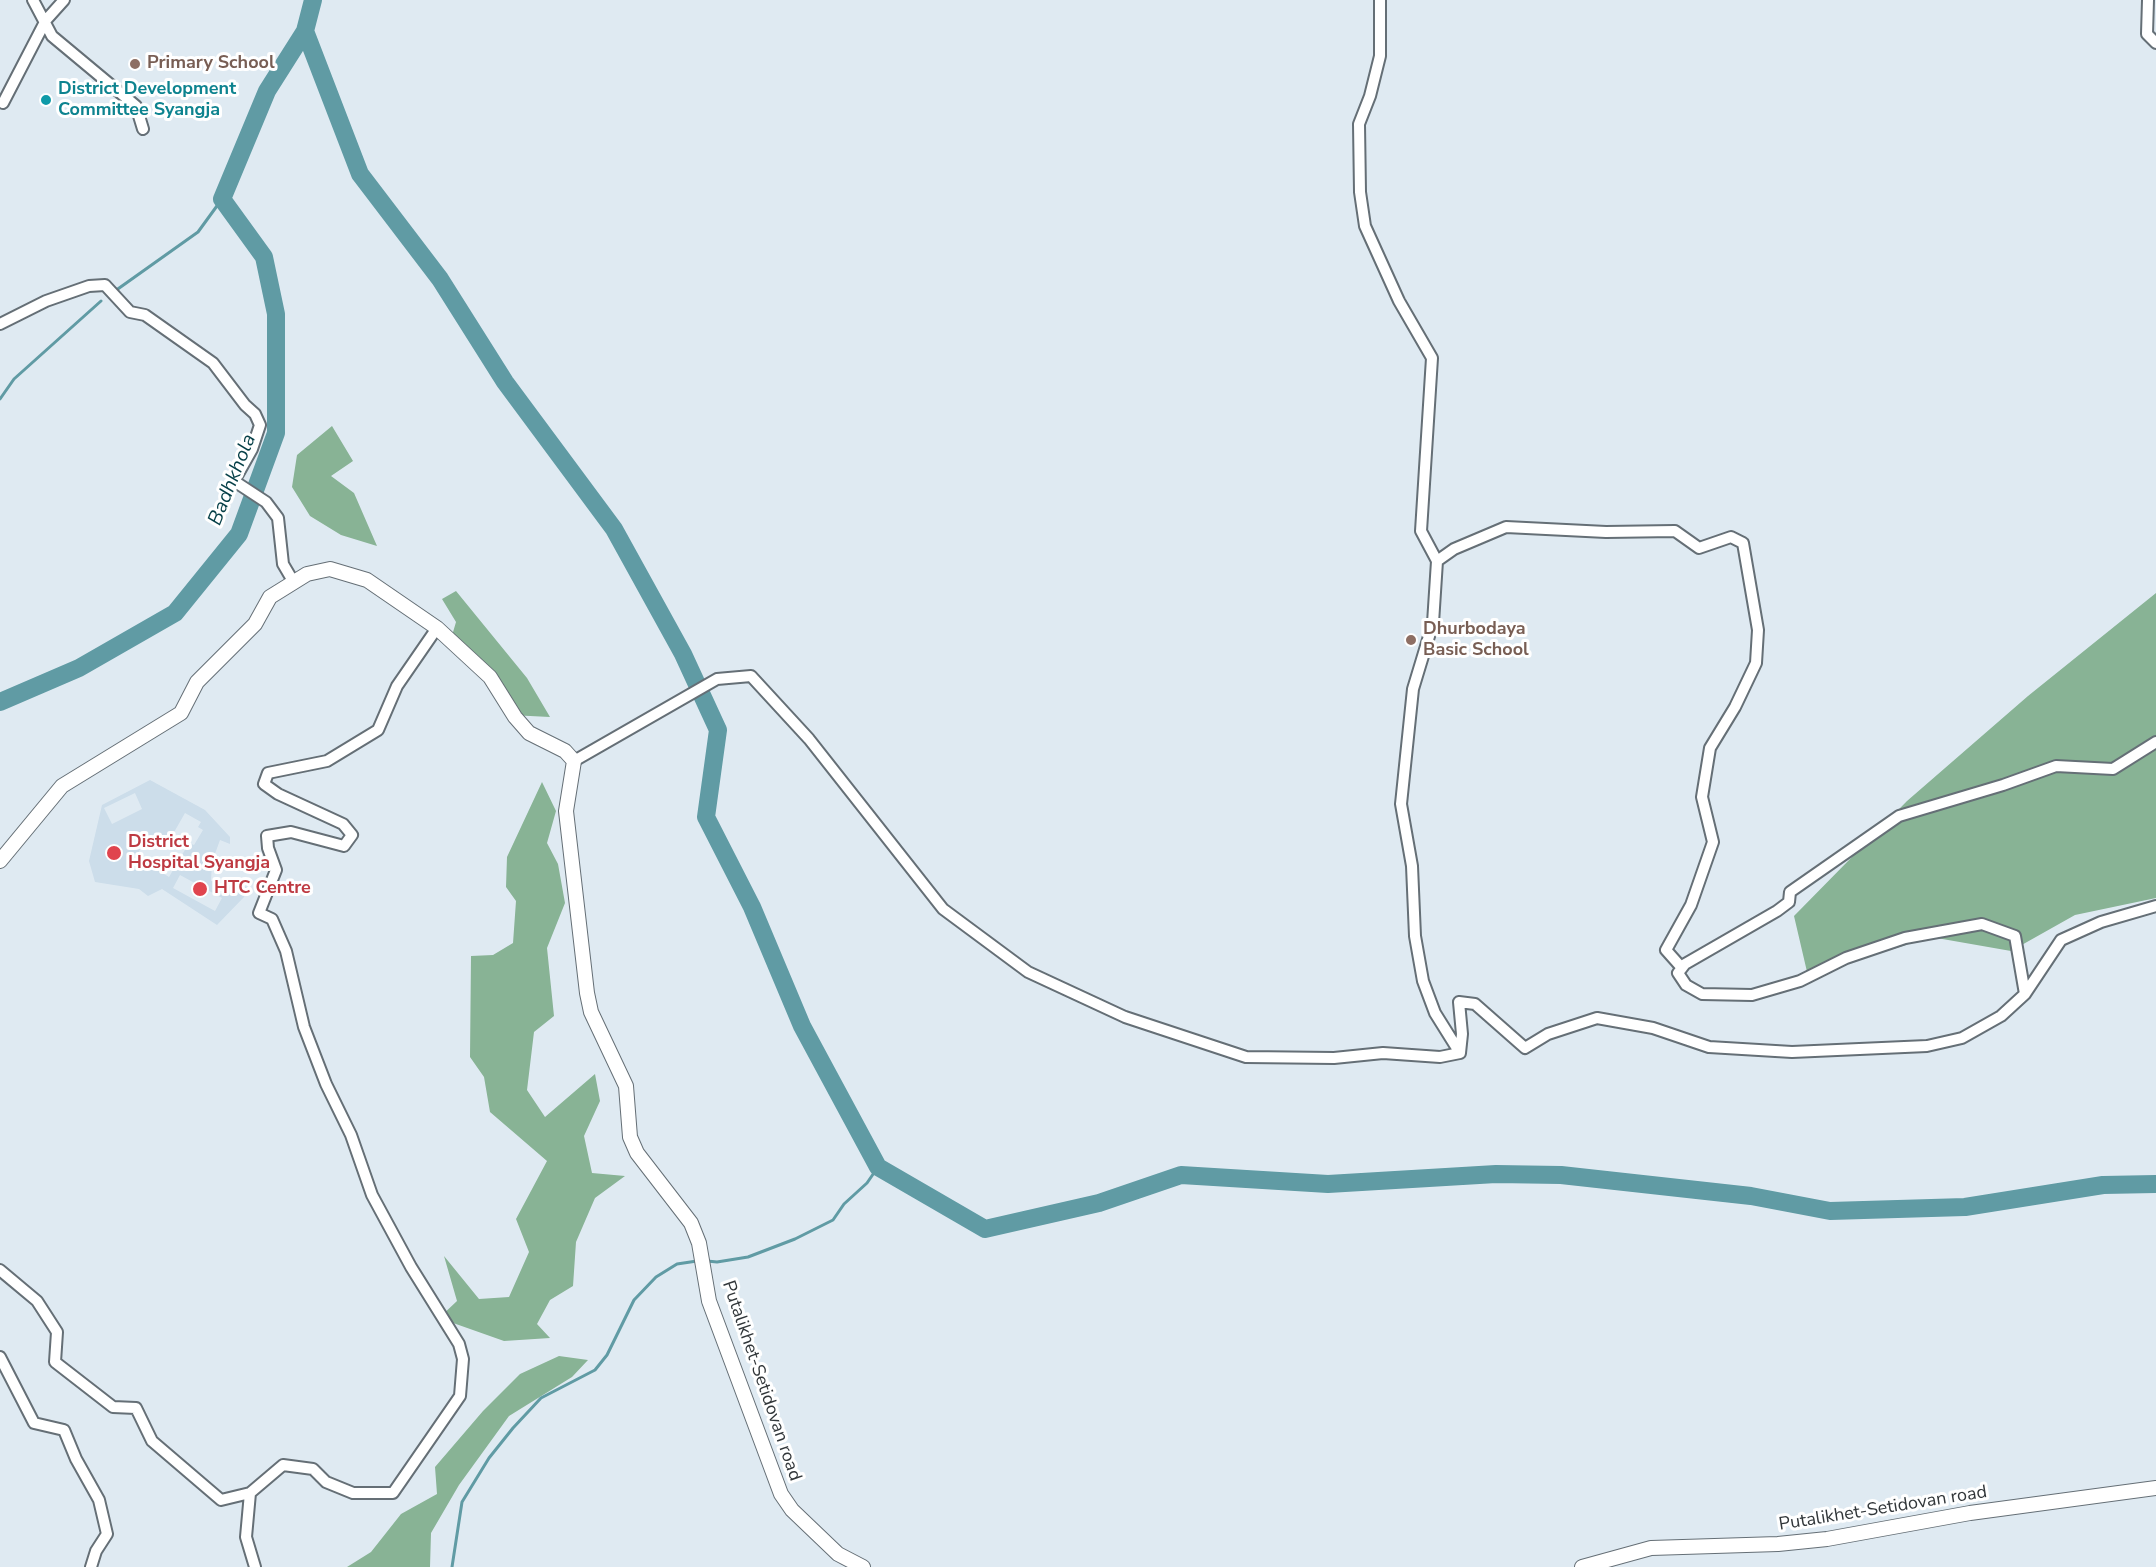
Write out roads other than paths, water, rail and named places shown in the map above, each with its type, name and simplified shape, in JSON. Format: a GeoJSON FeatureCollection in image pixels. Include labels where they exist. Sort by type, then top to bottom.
{"type":"FeatureCollection","features":[{"type":"Feature","properties":{"kind":"main road"},"geometry":{"type":"LineString","coordinates":[[0,861],[62,786],[181,713],[197,682],[255,624],[270,597],[307,574],[330,569],[367,580],[437,628],[490,677],[515,717],[529,734],[578,758]]}},
{"type":"Feature","properties":{"kind":"main road","name":"Putalikhet-Setidovan road"},"geometry":{"type":"LineString","coordinates":[[578,758],[569,779],[566,821],[591,1012],[626,1086],[630,1137],[637,1153],[690,1223],[699,1243],[710,1301],[781,1494],[792,1510],[838,1554],[859,1562],[863,1567]]}},
{"type":"Feature","properties":{"kind":"main road","name":"Putalikhet-Setidovan road"},"geometry":{"type":"LineString","coordinates":[[1582,1567],[1651,1548],[1779,1544],[1827,1539],[1970,1513],[2156,1488]]}},
{"type":"Feature","properties":{"kind":"street"},"geometry":{"type":"LineString","coordinates":[[33,0],[46,20],[52,36],[136,106],[143,129]]}},
{"type":"Feature","properties":{"kind":"street"},"geometry":{"type":"LineString","coordinates":[[3,103],[46,20],[64,0]]}},
{"type":"Feature","properties":{"kind":"street"},"geometry":{"type":"LineString","coordinates":[[1380,0],[1380,56],[1370,96],[1359,124],[1360,192],[1365,226],[1399,301],[1432,358],[1421,531],[1437,561],[1432,623],[1413,689],[1401,804],[1412,866],[1415,936],[1423,981],[1435,1013],[1460,1053]]}},
{"type":"Feature","properties":{"kind":"street"},"geometry":{"type":"LineString","coordinates":[[2148,0],[2147,34],[2156,43]]}},
{"type":"Feature","properties":{"kind":"street"},"geometry":{"type":"LineString","coordinates":[[0,324],[46,301],[89,286],[105,285],[130,312],[146,315],[213,363],[245,405],[255,414],[260,425],[252,449],[234,481],[266,502],[278,518],[283,564],[294,581]]}},
{"type":"Feature","properties":{"kind":"street"},"geometry":{"type":"LineString","coordinates":[[1437,561],[1454,549],[1506,527],[1606,532],[1675,531],[1699,548],[1731,537],[1743,543],[1758,630],[1756,663],[1735,706],[1710,748],[1702,797],[1713,842],[1691,905],[1666,950],[1682,968]]}},
{"type":"Feature","properties":{"kind":"street"},"geometry":{"type":"LineString","coordinates":[[0,1269],[37,1301],[57,1332],[55,1362],[113,1407],[136,1408],[152,1441],[221,1500],[250,1493],[283,1465],[313,1469],[326,1482],[353,1493],[393,1493],[460,1396],[463,1359],[459,1344],[411,1267],[372,1195],[351,1135],[326,1084],[304,1027],[286,951],[272,919],[259,912],[276,870],[268,848],[267,836],[291,832],[344,846],[352,835],[343,824],[278,794],[264,784],[268,773],[327,761],[378,730],[397,686],[437,628]]}},
{"type":"Feature","properties":{"kind":"street"},"geometry":{"type":"LineString","coordinates":[[578,758],[717,679],[751,676],[803,732],[943,909],[1028,972],[1125,1017],[1246,1057],[1334,1058],[1383,1053],[1440,1057],[1460,1053]]}},
{"type":"Feature","properties":{"kind":"street"},"geometry":{"type":"LineString","coordinates":[[2025,994],[2015,936],[1982,924],[1905,938],[1846,958],[1800,981],[1752,995],[1702,994],[1686,985],[1678,973],[1682,968],[1777,911],[1789,902],[1790,892],[1899,816],[2056,766],[2113,769],[2156,742]]}},
{"type":"Feature","properties":{"kind":"street"},"geometry":{"type":"LineString","coordinates":[[1460,1053],[1462,1034],[1459,1002],[1474,1004],[1525,1048],[1548,1034],[1597,1018],[1653,1028],[1709,1047],[1792,1052],[1927,1046],[1962,1038],[2001,1016],[2025,994],[2061,940],[2102,922],[2156,906]]}},
{"type":"Feature","properties":{"kind":"street"},"geometry":{"type":"LineString","coordinates":[[0,1357],[34,1423],[64,1430],[76,1459],[99,1500],[107,1534],[96,1551],[91,1567]]}},
{"type":"Feature","properties":{"kind":"street"},"geometry":{"type":"LineString","coordinates":[[250,1493],[246,1537],[255,1567]]}},
{"type":"Feature","properties":{"kind":"waterway"},"geometry":{"type":"LineString","coordinates":[[313,0],[305,31],[360,174],[440,279],[505,382],[614,529],[683,654],[718,730],[706,817],[752,907],[802,1026],[878,1167],[985,1229],[1099,1203],[1181,1175],[1328,1184],[1496,1174],[1561,1175],[1751,1196],[1830,1211],[1965,1207],[2103,1185],[2156,1184]]}},
{"type":"Feature","properties":{"kind":"waterway","name":"Badhkhola"},"geometry":{"type":"LineString","coordinates":[[0,702],[79,668],[175,613],[239,534],[276,433],[276,314],[264,257],[222,199],[267,91],[305,31]]}},
{"type":"Feature","properties":{"kind":"waterway"},"geometry":{"type":"LineString","coordinates":[[115,291],[198,232],[222,199]]}},
{"type":"Feature","properties":{"kind":"waterway"},"geometry":{"type":"LineString","coordinates":[[0,399],[14,379],[101,301]]}},
{"type":"Feature","properties":{"kind":"waterway"},"geometry":{"type":"LineString","coordinates":[[707,1261],[717,1262],[748,1257],[795,1239],[833,1220],[844,1204],[867,1183],[878,1167]]}},
{"type":"Feature","properties":{"kind":"waterway"},"geometry":{"type":"LineString","coordinates":[[452,1567],[462,1502],[489,1458],[513,1428],[541,1398],[595,1370],[607,1355],[634,1300],[656,1277],[677,1264],[697,1261]]}},
{"type":"Feature","properties":{"kind":"place","name":"Primary School"},"geometry":{"type":"Point","coordinates":[135,64]}},
{"type":"Feature","properties":{"kind":"place","name":"District Development Committee Syangja"},"geometry":{"type":"Point","coordinates":[46,100]}},
{"type":"Feature","properties":{"kind":"place","name":"Dhurbodaya Basic School"},"geometry":{"type":"Point","coordinates":[1411,640]}},
{"type":"Feature","properties":{"kind":"place","name":"District Hospital Syangja"},"geometry":{"type":"Point","coordinates":[114,853]}},
{"type":"Feature","properties":{"kind":"place","name":"HTC Centre"},"geometry":{"type":"Point","coordinates":[200,889]}}]}
